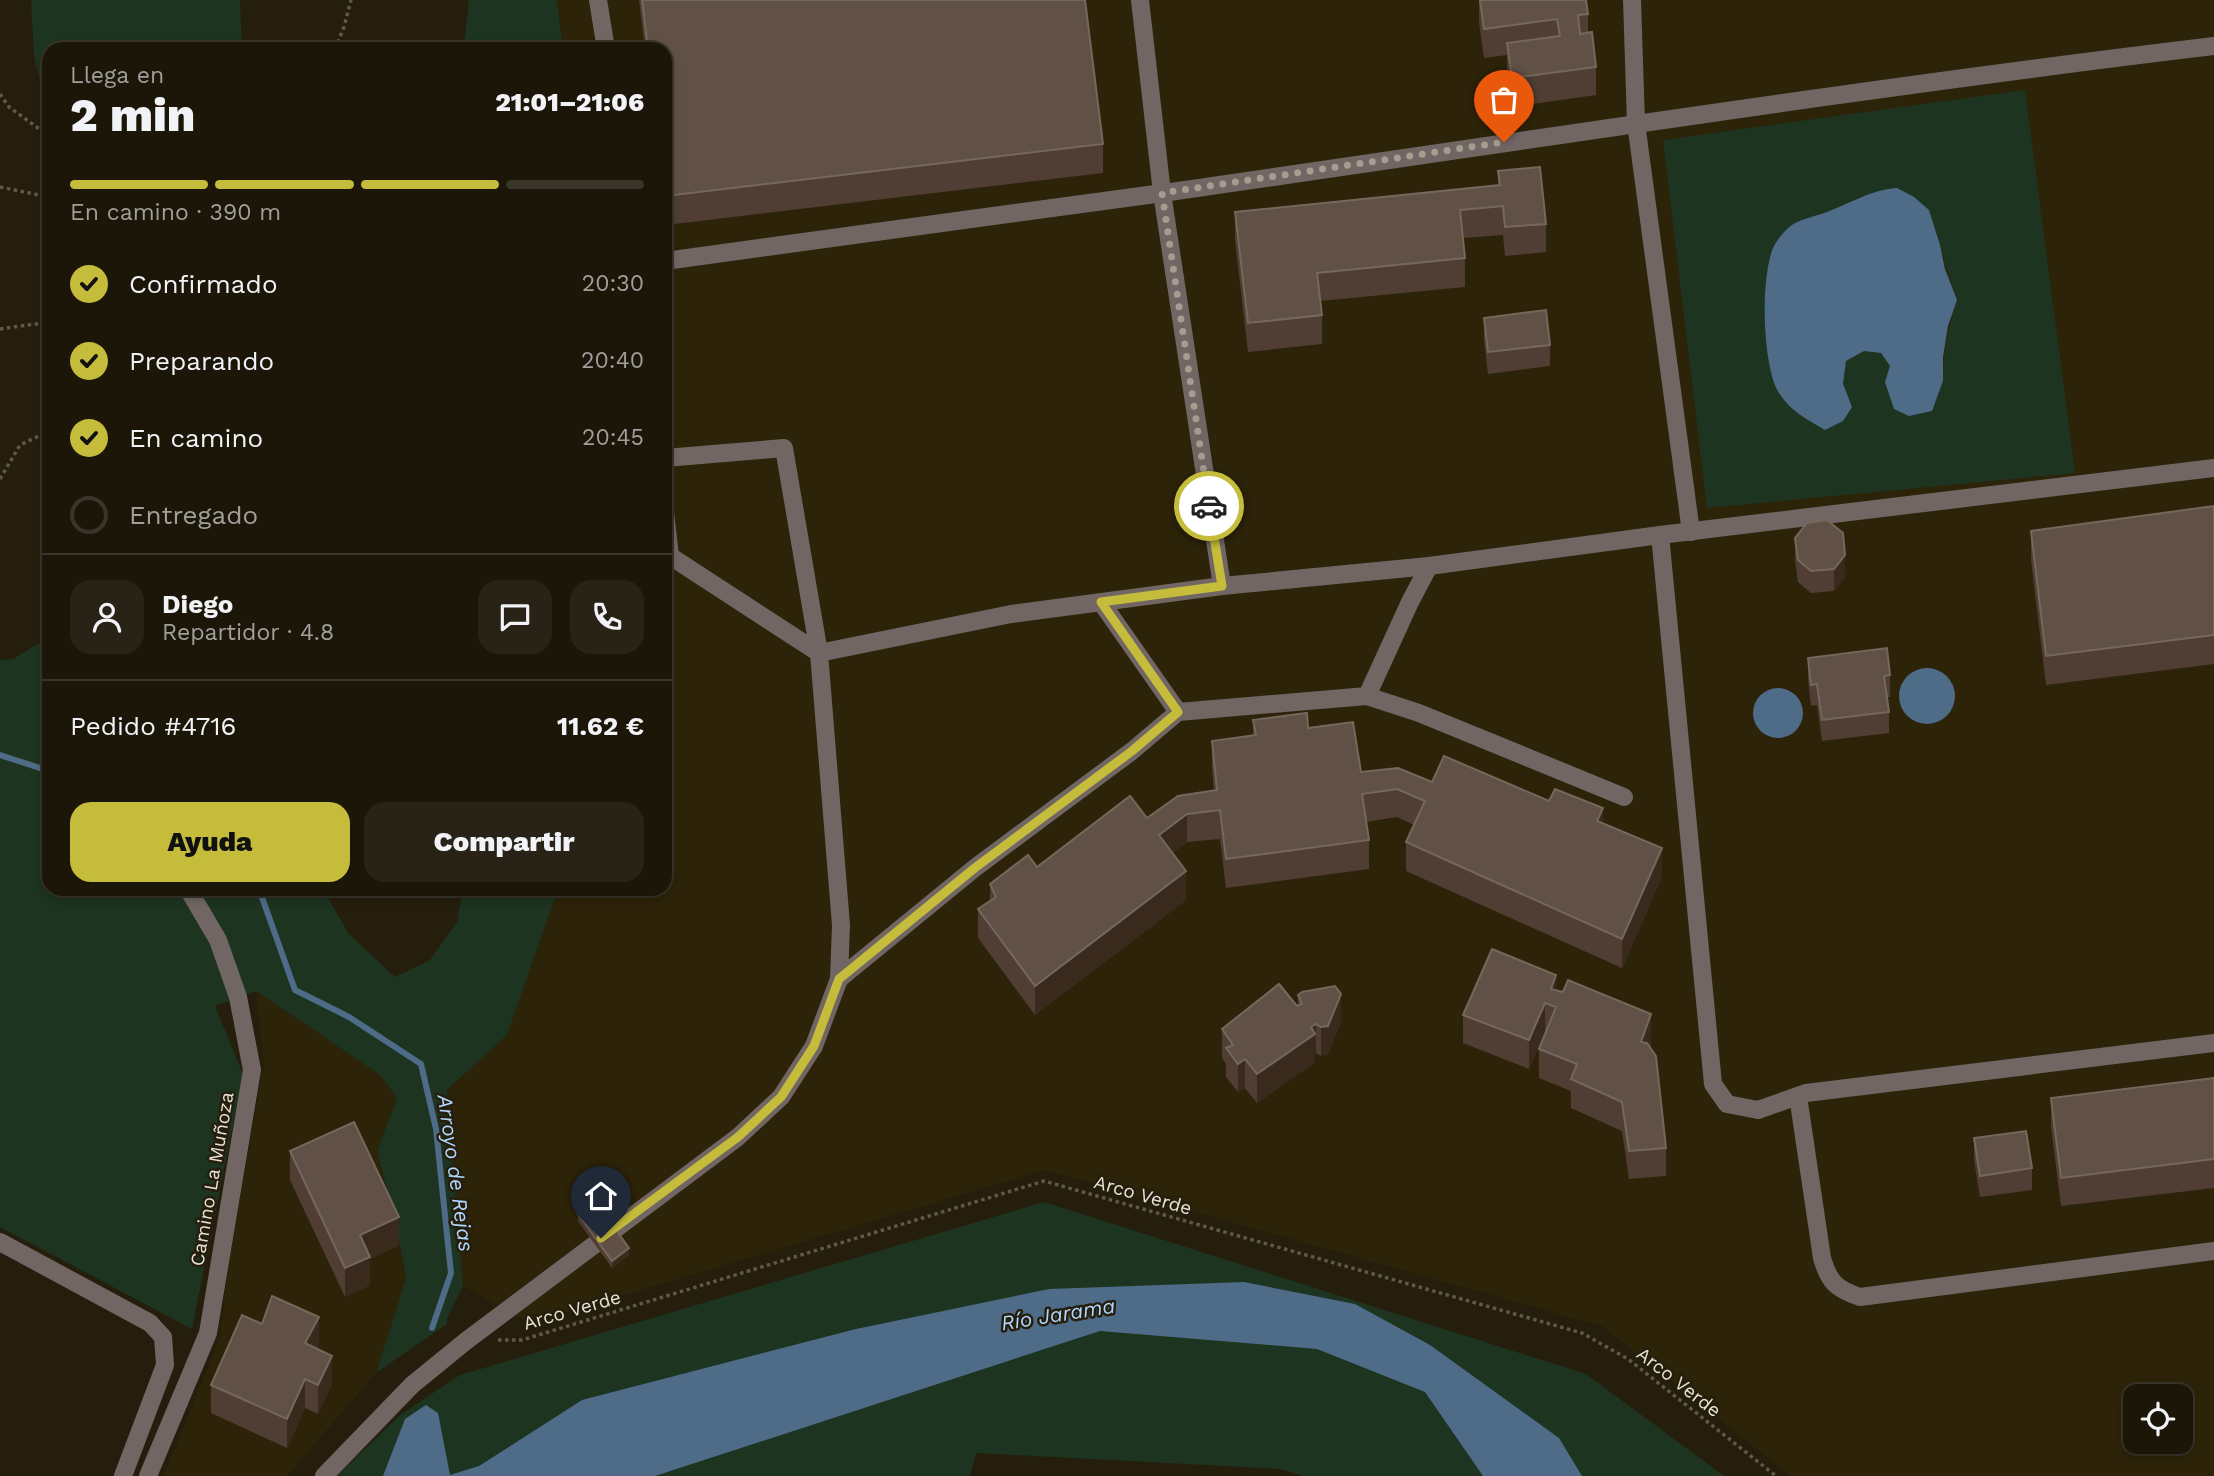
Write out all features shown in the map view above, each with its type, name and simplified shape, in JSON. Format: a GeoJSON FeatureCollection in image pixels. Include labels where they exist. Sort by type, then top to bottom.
{"type":"FeatureCollection","features":[{"type":"Feature","properties":{"kind":"lane"},"geometry":{"type":"LineString","coordinates":[[598,0],[605,42]]}},
{"type":"Feature","properties":{"kind":"lane"},"geometry":{"type":"LineString","coordinates":[[1140,0],[1162,193],[1222,586]]}},
{"type":"Feature","properties":{"kind":"lane"},"geometry":{"type":"LineString","coordinates":[[1632,0],[1636,123],[1691,532]]}},
{"type":"Feature","properties":{"kind":"lane"},"geometry":{"type":"LineString","coordinates":[[672,260],[1162,193],[2014,70],[2214,46]]}},
{"type":"Feature","properties":{"kind":"lane"},"geometry":{"type":"LineString","coordinates":[[324,1476],[412,1385],[466,1340],[738,1137],[781,1097],[814,1046],[839,979],[841,925],[820,653],[784,448],[672,457]]}},
{"type":"Feature","properties":{"kind":"lane"},"geometry":{"type":"LineString","coordinates":[[672,557],[820,653],[1011,614],[1101,602],[1222,586],[1429,566],[1660,535],[2214,468]]}},
{"type":"Feature","properties":{"kind":"lane"},"geometry":{"type":"LineString","coordinates":[[1660,535],[1713,1084],[1727,1104],[1758,1110],[1806,1093],[2214,1043]]}},
{"type":"Feature","properties":{"kind":"lane"},"geometry":{"type":"LineString","coordinates":[[1367,696],[1429,566]]}},
{"type":"Feature","properties":{"kind":"lane"},"geometry":{"type":"LineString","coordinates":[[1101,602],[1178,712]]}},
{"type":"Feature","properties":{"kind":"lane"},"geometry":{"type":"LineString","coordinates":[[839,979],[976,867],[1132,751],[1178,712],[1367,696],[1419,713],[1624,797]]}},
{"type":"Feature","properties":{"kind":"lane","name":"Camino La Muñoza"},"geometry":{"type":"LineString","coordinates":[[148,1476],[208,1333],[252,1070],[238,997],[218,940],[192,896]]}},
{"type":"Feature","properties":{"kind":"lane"},"geometry":{"type":"LineString","coordinates":[[1798,1096],[1822,1258],[1827,1275],[1841,1291],[1860,1297],[2214,1251]]}},
{"type":"Feature","properties":{"kind":"lane"},"geometry":{"type":"LineString","coordinates":[[0,1242],[150,1323],[163,1337],[165,1365],[123,1476]]}},
{"type":"Feature","properties":{"kind":"path"},"geometry":{"type":"LineString","coordinates":[[338,42],[351,0]]}},
{"type":"Feature","properties":{"kind":"path"},"geometry":{"type":"LineString","coordinates":[[0,94],[9,107],[42,131]]}},
{"type":"Feature","properties":{"kind":"path"},"geometry":{"type":"LineString","coordinates":[[0,187],[42,196]]}},
{"type":"Feature","properties":{"kind":"path"},"geometry":{"type":"LineString","coordinates":[[0,329],[42,324]]}},
{"type":"Feature","properties":{"kind":"path"},"geometry":{"type":"LineString","coordinates":[[0,479],[20,445],[42,434]]}},
{"type":"Feature","properties":{"kind":"path","name":"Arco Verde"},"geometry":{"type":"LineString","coordinates":[[466,1340],[522,1340],[1044,1181],[1582,1334],[1628,1359],[1776,1476]]}},
{"type":"Feature","properties":{"kind":"shaded area"},"geometry":{"type":"Polygon","coordinates":[[[557,0],[2214,0],[2214,1476],[1791,1476],[1602,1326],[1045,1170],[530,1323],[463,1286],[447,1090],[507,1035],[556,896],[672,896],[672,42],[562,42],[557,0]]]}},
{"type":"Feature","properties":{"kind":"shaded area"},"geometry":{"type":"Polygon","coordinates":[[[256,991],[380,1075],[397,1098],[377,1151],[397,1228],[406,1278],[376,1373],[287,1476],[164,1476],[220,1337],[229,1258],[264,1064],[256,991]]]}},
{"type":"Feature","properties":{"kind":"green space"},"geometry":{"type":"Polygon","coordinates":[[[31,0],[240,0],[242,42],[42,42],[42,89],[34,56],[31,0]]]}},
{"type":"Feature","properties":{"kind":"green space"},"geometry":{"type":"Polygon","coordinates":[[[469,0],[557,0],[562,42],[463,42],[469,0]]]}},
{"type":"Feature","properties":{"kind":"green space"},"geometry":{"type":"Polygon","coordinates":[[[2025,90],[2075,473],[1707,508],[1663,140],[2025,90]],[[1859,197],[1789,227],[1766,284],[1765,330],[1778,392],[1843,384],[1846,361],[1864,351],[1881,353],[1891,366],[1943,381],[1947,340],[1957,300],[1929,210],[1859,197]]]}},
{"type":"Feature","properties":{"kind":"green space"},"geometry":{"type":"Polygon","coordinates":[[[42,641],[42,896],[327,896],[348,933],[395,977],[430,960],[457,922],[462,896],[556,896],[507,1035],[447,1090],[463,1286],[447,1324],[376,1373],[406,1278],[397,1228],[377,1151],[397,1098],[380,1075],[256,991],[215,1006],[243,1074],[192,1329],[0,1227],[0,660],[13,659],[42,641]]]}},
{"type":"Feature","properties":{"kind":"green space"},"geometry":{"type":"Polygon","coordinates":[[[1044,1202],[1586,1374],[1724,1476],[1303,1476],[1281,1469],[976,1453],[970,1476],[337,1476],[400,1415],[460,1375],[1044,1202]]]}},
{"type":"Feature","properties":{"kind":"water"},"geometry":{"type":"Polygon","coordinates":[[[1897,188],[1914,197],[1929,210],[1945,269],[1957,300],[1948,326],[1943,357],[1943,381],[1932,411],[1909,416],[1894,409],[1885,382],[1890,366],[1881,353],[1864,351],[1846,361],[1843,384],[1852,407],[1843,421],[1825,430],[1788,405],[1773,380],[1765,320],[1769,260],[1778,239],[1796,223],[1869,194],[1897,188]]]}},
{"type":"Feature","properties":{"kind":"water"},"geometry":{"type":"Polygon","coordinates":[[[1927,668],[1938,670],[1947,676],[1953,685],[1953,707],[1947,716],[1938,722],[1927,724],[1916,722],[1907,716],[1901,707],[1899,696],[1901,685],[1907,676],[1916,670],[1927,668]]]}},
{"type":"Feature","properties":{"kind":"water"},"geometry":{"type":"Polygon","coordinates":[[[1778,688],[1796,695],[1803,713],[1796,731],[1778,738],[1760,731],[1753,713],[1760,695],[1778,688]]]}},
{"type":"Feature","properties":{"kind":"water","name":"Río Jarama"},"geometry":{"type":"Polygon","coordinates":[[[1244,1282],[1355,1304],[1430,1345],[1559,1438],[1582,1476],[1483,1476],[1425,1392],[1317,1349],[1100,1331],[655,1476],[383,1476],[405,1419],[426,1405],[438,1413],[450,1475],[479,1466],[582,1400],[856,1329],[1049,1289],[1244,1282]]]}},
{"type":"Feature","properties":{"kind":"building"},"geometry":{"type":"Polygon","coordinates":[[[642,0],[1085,0],[1103,144],[672,195],[672,42],[647,42],[642,0]]]}},
{"type":"Feature","properties":{"kind":"building"},"geometry":{"type":"Polygon","coordinates":[[[1480,0],[1586,0],[1588,14],[1578,15],[1580,34],[1592,32],[1596,67],[1512,78],[1507,43],[1560,36],[1557,19],[1484,29],[1480,0]]]}},
{"type":"Feature","properties":{"kind":"building"},"geometry":{"type":"Polygon","coordinates":[[[1540,167],[1546,224],[1505,227],[1503,206],[1460,210],[1465,258],[1317,273],[1322,315],[1248,323],[1235,212],[1500,185],[1498,171],[1540,167]]]}},
{"type":"Feature","properties":{"kind":"building"},"geometry":{"type":"Polygon","coordinates":[[[1546,310],[1550,345],[1488,352],[1484,318],[1546,310]]]}},
{"type":"Feature","properties":{"kind":"building"},"geometry":{"type":"Polygon","coordinates":[[[2214,506],[2214,635],[2046,656],[2031,531],[2214,506]]]}},
{"type":"Feature","properties":{"kind":"building"},"geometry":{"type":"Polygon","coordinates":[[[1827,520],[1843,533],[1845,555],[1834,569],[1811,571],[1798,560],[1795,538],[1807,523],[1827,520]]]}},
{"type":"Feature","properties":{"kind":"building"},"geometry":{"type":"Polygon","coordinates":[[[1887,648],[1890,675],[1884,676],[1889,712],[1822,720],[1817,684],[1811,685],[1808,658],[1887,648]]]}},
{"type":"Feature","properties":{"kind":"building"},"geometry":{"type":"Polygon","coordinates":[[[1307,713],[1308,728],[1353,722],[1361,772],[1398,768],[1432,782],[1444,756],[1549,801],[1555,789],[1603,808],[1597,821],[1662,848],[1622,939],[1406,842],[1425,801],[1397,789],[1362,794],[1369,840],[1226,859],[1220,810],[1187,814],[1159,835],[1186,871],[1035,986],[978,909],[996,897],[990,884],[1028,855],[1037,867],[1130,796],[1147,818],[1178,796],[1217,790],[1212,741],[1256,735],[1253,720],[1307,713]]]}},
{"type":"Feature","properties":{"kind":"building"},"geometry":{"type":"Polygon","coordinates":[[[1492,949],[1556,975],[1551,989],[1563,992],[1568,980],[1651,1014],[1641,1042],[1647,1043],[1656,1056],[1666,1148],[1629,1151],[1622,1102],[1571,1079],[1577,1064],[1539,1049],[1556,1007],[1545,1003],[1529,1040],[1463,1015],[1492,949]]]}},
{"type":"Feature","properties":{"kind":"building"},"geometry":{"type":"Polygon","coordinates":[[[1279,984],[1297,1006],[1302,1004],[1298,995],[1302,992],[1335,986],[1341,994],[1328,1026],[1321,1027],[1316,1024],[1311,1027],[1315,1034],[1257,1074],[1245,1059],[1238,1064],[1226,1048],[1233,1045],[1222,1029],[1279,984]]]}},
{"type":"Feature","properties":{"kind":"building"},"geometry":{"type":"Polygon","coordinates":[[[2214,1078],[2214,1159],[2061,1178],[2051,1098],[2214,1078]]]}},
{"type":"Feature","properties":{"kind":"building"},"geometry":{"type":"Polygon","coordinates":[[[354,1122],[399,1217],[360,1235],[370,1257],[345,1268],[290,1151],[354,1122]]]}},
{"type":"Feature","properties":{"kind":"building"},"geometry":{"type":"Polygon","coordinates":[[[2026,1131],[2032,1168],[1980,1176],[1974,1138],[2026,1131]]]}},
{"type":"Feature","properties":{"kind":"building"},"geometry":{"type":"Polygon","coordinates":[[[595,1201],[629,1248],[612,1261],[578,1214],[595,1201]]]}},
{"type":"Feature","properties":{"kind":"building"},"geometry":{"type":"Polygon","coordinates":[[[272,1296],[319,1317],[305,1343],[332,1356],[318,1385],[305,1379],[287,1419],[211,1385],[242,1315],[262,1324],[272,1296]]]}},
{"type":"Feature","properties":{"kind":"waterway","name":"Arroyo de Rejas"},"geometry":{"type":"LineString","coordinates":[[0,755],[42,769]]}},
{"type":"Feature","properties":{"kind":"waterway","name":"Arroyo de Rejas"},"geometry":{"type":"LineString","coordinates":[[261,896],[295,990],[349,1017],[421,1064],[436,1129],[451,1273],[432,1328]]}},
{"type":"Feature","properties":{"kind":"way so far"},"geometry":{"type":"LineString","coordinates":[[1209,506],[1162,193],[1504,142]]}},
{"type":"Feature","properties":{"kind":"route"},"geometry":{"type":"LineString","coordinates":[[601,1238],[738,1137],[781,1097],[814,1046],[839,979],[976,867],[1132,751],[1178,712],[1101,602],[1222,586],[1209,506]]}}]}
